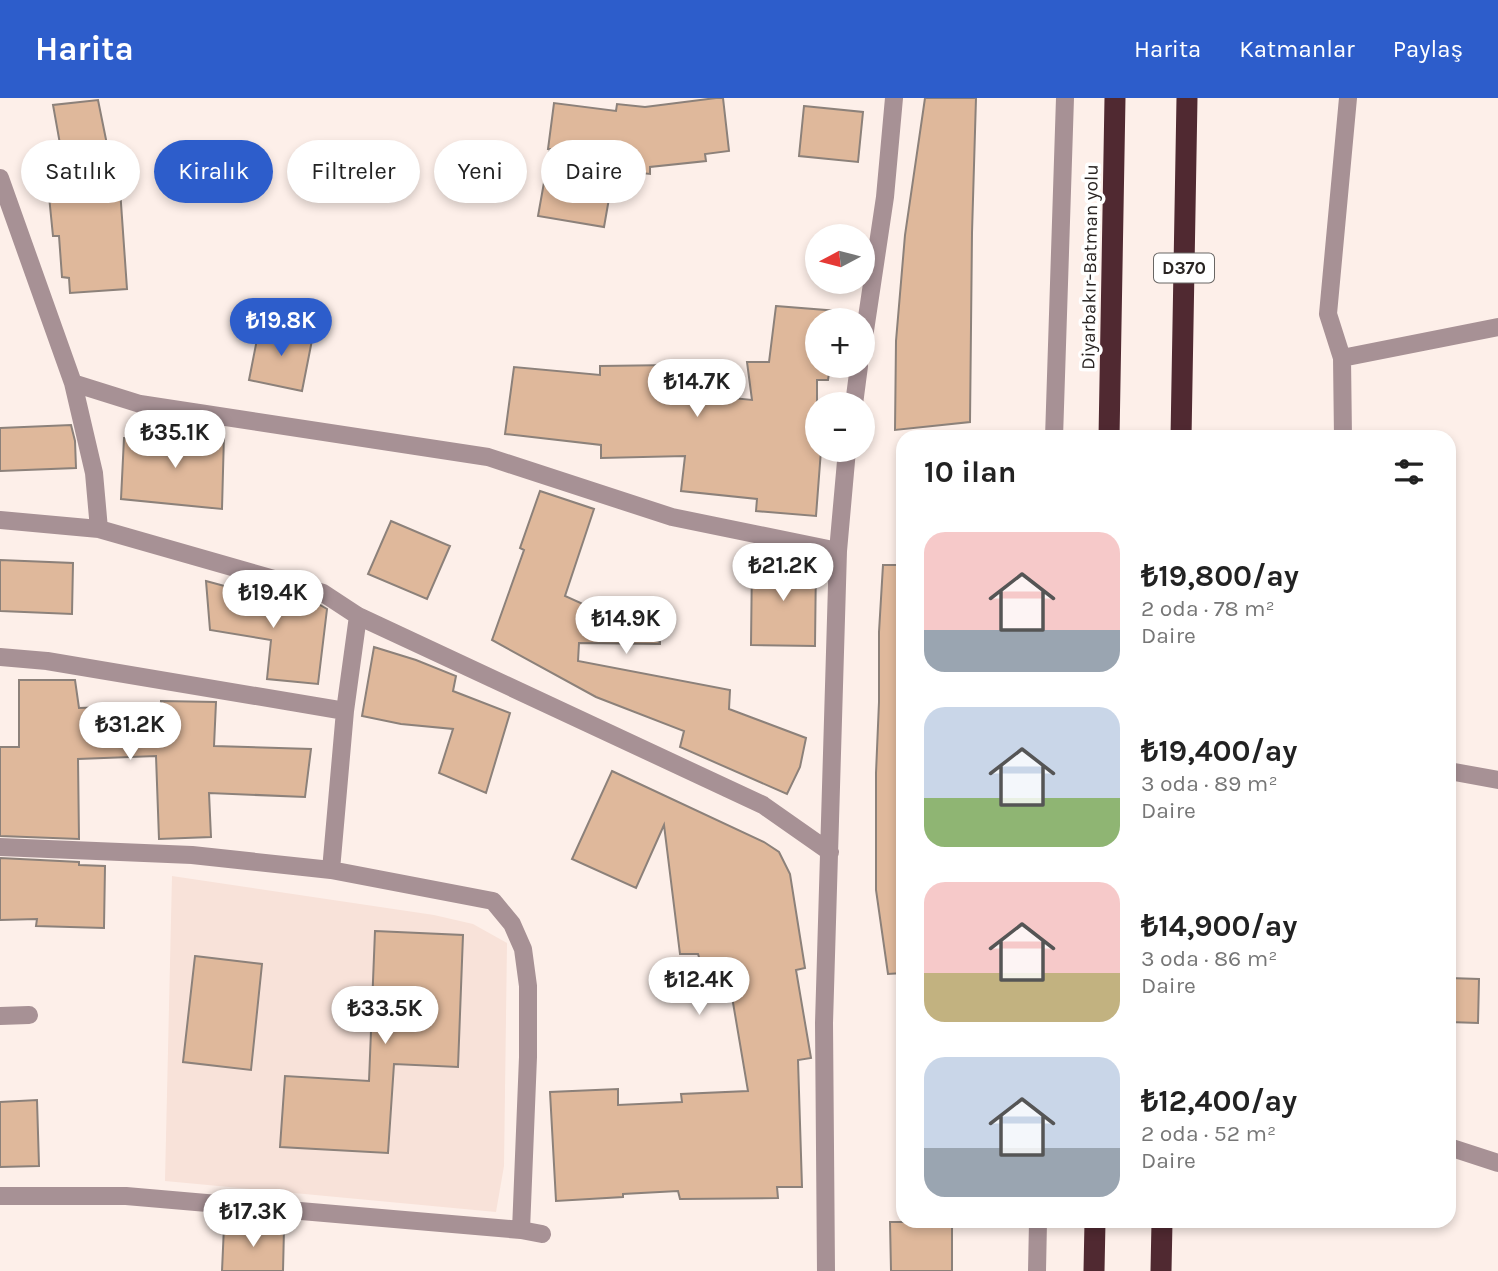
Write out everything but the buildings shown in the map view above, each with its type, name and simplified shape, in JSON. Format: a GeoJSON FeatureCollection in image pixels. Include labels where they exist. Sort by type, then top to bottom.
{"type":"FeatureCollection","features":[{"type":"Feature","properties":{"kind":"highway","name":"Diyarbakır-Batman yolu"},"geometry":{"type":"LineString","coordinates":[[1109,430],[1115,98]]}},
{"type":"Feature","properties":{"kind":"highway","name":"D370"},"geometry":{"type":"LineString","coordinates":[[1181,430],[1187,98]]}},
{"type":"Feature","properties":{"kind":"highway"},"geometry":{"type":"LineString","coordinates":[[1094,1271],[1095,1228]]}},
{"type":"Feature","properties":{"kind":"highway"},"geometry":{"type":"LineString","coordinates":[[1161,1271],[1162,1228]]}},
{"type":"Feature","properties":{"kind":"street"},"geometry":{"type":"LineString","coordinates":[[868,308],[885,197],[894,98]]}},
{"type":"Feature","properties":{"kind":"street"},"geometry":{"type":"LineString","coordinates":[[1054,430],[1065,98]]}},
{"type":"Feature","properties":{"kind":"street"},"geometry":{"type":"LineString","coordinates":[[1343,430],[1342,358],[1328,314],[1348,98]]}},
{"type":"Feature","properties":{"kind":"street"},"geometry":{"type":"LineString","coordinates":[[0,178],[73,383],[94,473],[99,529]]}},
{"type":"Feature","properties":{"kind":"street"},"geometry":{"type":"LineString","coordinates":[[1342,358],[1498,327]]}},
{"type":"Feature","properties":{"kind":"street"},"geometry":{"type":"LineString","coordinates":[[73,383],[140,404],[488,457],[671,517],[838,551]]}},
{"type":"Feature","properties":{"kind":"street"},"geometry":{"type":"LineString","coordinates":[[827,1271],[824,1023],[838,551],[845,462]]}},
{"type":"Feature","properties":{"kind":"street"},"geometry":{"type":"LineString","coordinates":[[0,520],[99,529],[323,593],[358,616],[763,805],[830,852]]}},
{"type":"Feature","properties":{"kind":"street"},"geometry":{"type":"LineString","coordinates":[[331,870],[345,710],[358,616]]}},
{"type":"Feature","properties":{"kind":"street"},"geometry":{"type":"LineString","coordinates":[[0,657],[47,661],[345,710]]}},
{"type":"Feature","properties":{"kind":"street"},"geometry":{"type":"LineString","coordinates":[[1456,772],[1498,780]]}},
{"type":"Feature","properties":{"kind":"street"},"geometry":{"type":"LineString","coordinates":[[0,847],[192,855],[331,870],[493,901],[512,924],[523,949],[528,986],[521,1230]]}},
{"type":"Feature","properties":{"kind":"street"},"geometry":{"type":"LineString","coordinates":[[0,1017],[29,1015]]}},
{"type":"Feature","properties":{"kind":"street"},"geometry":{"type":"LineString","coordinates":[[1456,1149],[1498,1163]]}},
{"type":"Feature","properties":{"kind":"street"},"geometry":{"type":"LineString","coordinates":[[0,1196],[125,1196],[542,1234]]}},
{"type":"Feature","properties":{"kind":"street"},"geometry":{"type":"LineString","coordinates":[[1037,1271],[1038,1228]]}},
{"type":"Feature","properties":{"kind":"shaded area"},"geometry":{"type":"Polygon","coordinates":[[[172,876],[434,915],[473,924],[507,943],[504,1166],[496,1212],[165,1181],[172,876]]]}}]}
